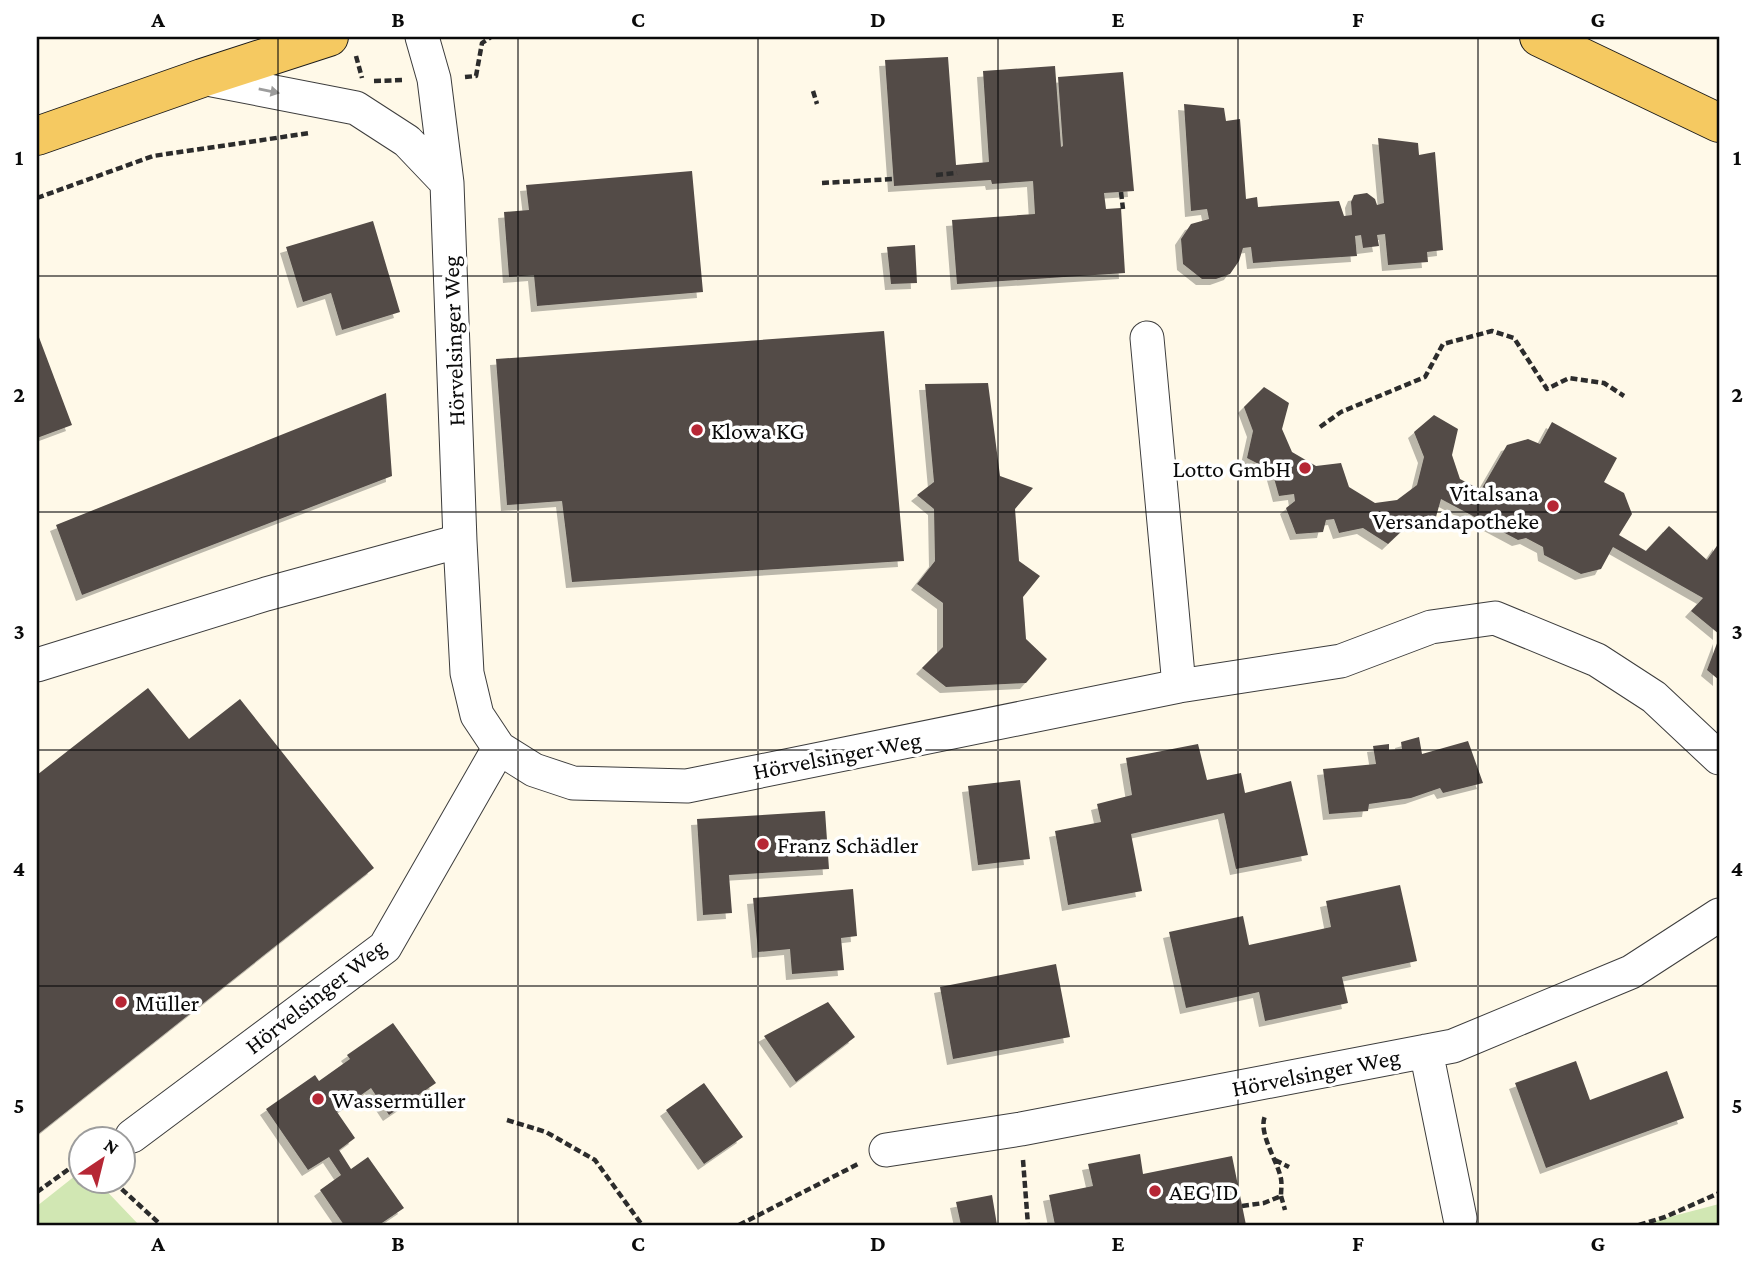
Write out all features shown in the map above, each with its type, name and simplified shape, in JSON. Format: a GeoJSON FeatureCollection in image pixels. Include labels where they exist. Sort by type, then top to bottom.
{"type":"FeatureCollection","features":[{"type":"Feature","properties":{"kind":"main road"},"geometry":{"type":"LineString","coordinates":[[1539,37],[1719,123]]}},
{"type":"Feature","properties":{"kind":"main road"},"geometry":{"type":"LineString","coordinates":[[37,136],[202,78],[341,42]]}},
{"type":"Feature","properties":{"kind":"street","name":"Hörvelsinger Weg"},"geometry":{"type":"LineString","coordinates":[[422,37],[434,79],[447,183],[467,673],[477,715],[499,748],[534,770],[573,783],[687,786],[1180,686],[1341,661],[1431,627],[1495,618],[1597,660],[1654,697],[1719,758]]}},
{"type":"Feature","properties":{"kind":"street"},"geometry":{"type":"LineString","coordinates":[[202,78],[356,108],[407,141],[447,183]]}},
{"type":"Feature","properties":{"kind":"street"},"geometry":{"type":"LineString","coordinates":[[1147,338],[1180,686]]}},
{"type":"Feature","properties":{"kind":"street"},"geometry":{"type":"LineString","coordinates":[[37,665],[266,594],[460,541]]}},
{"type":"Feature","properties":{"kind":"street","name":"Hörvelsinger Weg"},"geometry":{"type":"LineString","coordinates":[[136,1133],[385,947],[499,748]]}},
{"type":"Feature","properties":{"kind":"street","name":"Hörvelsinger Weg"},"geometry":{"type":"LineString","coordinates":[[886,1150],[1021,1129],[1452,1046],[1631,972],[1719,915]]}},
{"type":"Feature","properties":{"kind":"street"},"geometry":{"type":"LineString","coordinates":[[1426,1051],[1460,1218]]}},
{"type":"Feature","properties":{"kind":"path"},"geometry":{"type":"LineString","coordinates":[[37,198],[153,156],[331,130],[356,108],[362,81],[341,42]]}},
{"type":"Feature","properties":{"kind":"path"},"geometry":{"type":"LineString","coordinates":[[813,91],[817,104]]}},
{"type":"Feature","properties":{"kind":"path"},"geometry":{"type":"LineString","coordinates":[[936,175],[957,173]]}},
{"type":"Feature","properties":{"kind":"path"},"geometry":{"type":"LineString","coordinates":[[822,183],[894,179]]}},
{"type":"Feature","properties":{"kind":"path"},"geometry":{"type":"LineString","coordinates":[[1121,192],[1123,209]]}},
{"type":"Feature","properties":{"kind":"path"},"geometry":{"type":"LineString","coordinates":[[1320,427],[1341,412],[1425,377],[1443,344],[1492,331],[1514,338],[1548,389],[1569,379],[1604,383],[1624,396]]}},
{"type":"Feature","properties":{"kind":"path"},"geometry":{"type":"LineString","coordinates":[[1273,1080],[1274,1101],[1263,1119],[1267,1142],[1281,1179],[1285,1210]]}},
{"type":"Feature","properties":{"kind":"path"},"geometry":{"type":"LineString","coordinates":[[508,1120],[547,1132],[595,1160],[642,1225]]}},
{"type":"Feature","properties":{"kind":"path"},"geometry":{"type":"LineString","coordinates":[[1021,1129],[1028,1225]]}},
{"type":"Feature","properties":{"kind":"path"},"geometry":{"type":"LineString","coordinates":[[739,1225],[886,1150]]}},
{"type":"Feature","properties":{"kind":"path"},"geometry":{"type":"LineString","coordinates":[[1274,1160],[1289,1167]]}},
{"type":"Feature","properties":{"kind":"path"},"geometry":{"type":"LineString","coordinates":[[37,1192],[66,1171]]}},
{"type":"Feature","properties":{"kind":"path"},"geometry":{"type":"LineString","coordinates":[[1639,1225],[1665,1217],[1719,1193]]}},
{"type":"Feature","properties":{"kind":"path"},"geometry":{"type":"LineString","coordinates":[[130,1196],[161,1225]]}},
{"type":"Feature","properties":{"kind":"path"},"geometry":{"type":"LineString","coordinates":[[1242,1206],[1264,1203],[1282,1196]]}},
{"type":"Feature","properties":{"kind":"green space"},"geometry":{"type":"Polygon","coordinates":[[[66,1183],[66,1196],[111,1196],[139,1225],[37,1225],[37,1206],[66,1183]]]}},
{"type":"Feature","properties":{"kind":"green space"},"geometry":{"type":"Polygon","coordinates":[[[1719,1204],[1719,1225],[1639,1225],[1719,1204]]]}},
{"type":"Feature","properties":{"kind":"building"},"geometry":{"type":"Polygon","coordinates":[[[948,57],[956,165],[989,162],[983,71],[1055,66],[1061,147],[1058,77],[1123,72],[1134,191],[1104,193],[1106,209],[1121,208],[1125,273],[957,284],[952,220],[1035,214],[1033,181],[992,184],[991,180],[894,186],[885,60],[948,57]]]}},
{"type":"Feature","properties":{"kind":"building"},"geometry":{"type":"Polygon","coordinates":[[[1184,104],[1224,108],[1226,121],[1240,119],[1246,199],[1257,197],[1258,207],[1339,201],[1344,216],[1352,215],[1351,202],[1354,195],[1367,193],[1375,199],[1377,205],[1384,203],[1378,138],[1418,143],[1419,155],[1435,152],[1443,250],[1427,252],[1428,262],[1388,265],[1385,234],[1377,235],[1379,246],[1363,248],[1361,235],[1355,236],[1357,256],[1253,263],[1251,247],[1243,248],[1239,261],[1230,274],[1216,279],[1202,279],[1183,264],[1181,239],[1191,224],[1209,219],[1207,209],[1191,211],[1184,104]]]}},
{"type":"Feature","properties":{"kind":"building"},"geometry":{"type":"Polygon","coordinates":[[[692,171],[703,292],[537,306],[534,275],[509,277],[504,212],[529,210],[526,185],[692,171]]]}},
{"type":"Feature","properties":{"kind":"building"},"geometry":{"type":"Polygon","coordinates":[[[373,221],[400,312],[342,330],[331,293],[303,302],[286,247],[373,221]]]}},
{"type":"Feature","properties":{"kind":"building"},"geometry":{"type":"Polygon","coordinates":[[[915,245],[917,283],[891,284],[887,247],[915,245]]]}},
{"type":"Feature","properties":{"kind":"building","name":"Klowa KG"},"geometry":{"type":"Polygon","coordinates":[[[884,331],[904,561],[572,582],[562,501],[507,505],[496,359],[884,331]]]}},
{"type":"Feature","properties":{"kind":"building"},"geometry":{"type":"Polygon","coordinates":[[[37,332],[72,425],[37,438],[37,332]]]}},
{"type":"Feature","properties":{"kind":"building"},"geometry":{"type":"Polygon","coordinates":[[[988,383],[1000,476],[1033,488],[1015,509],[1019,561],[1040,576],[1023,597],[1026,639],[1047,659],[1026,683],[946,687],[922,668],[943,647],[943,603],[917,584],[935,561],[934,509],[917,495],[934,482],[925,384],[988,383]]]}},
{"type":"Feature","properties":{"kind":"building"},"geometry":{"type":"Polygon","coordinates":[[[1264,387],[1289,403],[1282,429],[1292,452],[1316,466],[1341,463],[1349,487],[1375,503],[1397,500],[1417,485],[1424,457],[1414,432],[1434,415],[1458,429],[1452,455],[1460,479],[1481,490],[1507,445],[1528,439],[1540,444],[1552,422],[1617,458],[1604,482],[1624,493],[1632,514],[1619,535],[1646,551],[1669,526],[1707,560],[1719,543],[1719,634],[1691,611],[1703,598],[1613,547],[1601,569],[1581,574],[1544,555],[1543,547],[1526,538],[1518,540],[1441,499],[1434,524],[1407,526],[1388,544],[1363,528],[1339,533],[1334,519],[1326,520],[1323,532],[1296,534],[1286,508],[1295,501],[1294,494],[1279,496],[1272,471],[1247,458],[1253,431],[1244,407],[1264,387]]]}},
{"type":"Feature","properties":{"kind":"building"},"geometry":{"type":"Polygon","coordinates":[[[386,393],[392,476],[82,595],[56,525],[386,393]]]}},
{"type":"Feature","properties":{"kind":"building"},"geometry":{"type":"Polygon","coordinates":[[[1719,638],[1719,680],[1707,670],[1719,638]]]}},
{"type":"Feature","properties":{"kind":"building","name":"Müller"},"geometry":{"type":"Polygon","coordinates":[[[148,688],[189,739],[240,699],[374,868],[37,1135],[37,775],[148,688]]]}},
{"type":"Feature","properties":{"kind":"building"},"geometry":{"type":"Polygon","coordinates":[[[1419,737],[1422,754],[1468,741],[1483,783],[1443,793],[1440,788],[1411,798],[1369,804],[1368,811],[1329,814],[1323,769],[1376,764],[1373,746],[1389,744],[1389,750],[1402,749],[1401,742],[1419,737]]]}},
{"type":"Feature","properties":{"kind":"building"},"geometry":{"type":"Polygon","coordinates":[[[1198,744],[1207,780],[1241,773],[1245,793],[1291,781],[1308,855],[1236,869],[1224,813],[1131,834],[1142,891],[1068,905],[1055,831],[1101,822],[1097,804],[1132,795],[1126,758],[1198,744]]]}},
{"type":"Feature","properties":{"kind":"building"},"geometry":{"type":"Polygon","coordinates":[[[1020,780],[1030,859],[978,865],[968,786],[1020,780]]]}},
{"type":"Feature","properties":{"kind":"building","name":"Franz Schädler"},"geometry":{"type":"Polygon","coordinates":[[[825,811],[829,869],[729,875],[732,913],[703,915],[697,819],[825,811]]]}},
{"type":"Feature","properties":{"kind":"building"},"geometry":{"type":"Polygon","coordinates":[[[1400,885],[1417,961],[1342,977],[1348,1003],[1265,1021],[1259,992],[1186,1008],[1169,932],[1243,916],[1249,945],[1331,927],[1326,901],[1400,885]]]}},
{"type":"Feature","properties":{"kind":"building"},"geometry":{"type":"Polygon","coordinates":[[[853,889],[857,936],[841,938],[844,970],[792,974],[790,949],[758,952],[753,898],[853,889]]]}},
{"type":"Feature","properties":{"kind":"building"},"geometry":{"type":"Polygon","coordinates":[[[1056,964],[1070,1037],[953,1059],[940,987],[1056,964]]]}},
{"type":"Feature","properties":{"kind":"building"},"geometry":{"type":"Polygon","coordinates":[[[828,1002],[855,1037],[796,1082],[764,1036],[828,1002]]]}},
{"type":"Feature","properties":{"kind":"building","name":"Wassermüller"},"geometry":{"type":"Polygon","coordinates":[[[393,1023],[436,1083],[389,1115],[371,1088],[337,1112],[355,1138],[339,1150],[351,1169],[368,1157],[404,1208],[379,1225],[344,1225],[320,1190],[341,1175],[329,1157],[308,1170],[266,1109],[315,1075],[319,1081],[350,1059],[347,1055],[393,1023]]]}},
{"type":"Feature","properties":{"kind":"building"},"geometry":{"type":"Polygon","coordinates":[[[1576,1061],[1590,1100],[1667,1071],[1684,1118],[1546,1168],[1515,1083],[1576,1061]]]}},
{"type":"Feature","properties":{"kind":"building"},"geometry":{"type":"Polygon","coordinates":[[[704,1083],[743,1137],[704,1164],[666,1110],[704,1083]]]}},
{"type":"Feature","properties":{"kind":"building","name":"AEG ID"},"geometry":{"type":"Polygon","coordinates":[[[1140,1154],[1143,1174],[1232,1156],[1246,1225],[1055,1225],[1049,1195],[1093,1186],[1088,1164],[1140,1154]]]}},
{"type":"Feature","properties":{"kind":"building"},"geometry":{"type":"Polygon","coordinates":[[[992,1195],[997,1225],[961,1225],[956,1202],[992,1195]]]}},
{"type":"Feature","properties":{"kind":"place","name":"Klowa KG"},"geometry":{"type":"Point","coordinates":[697,430]}},
{"type":"Feature","properties":{"kind":"place","name":"Lotto GmbH"},"geometry":{"type":"Point","coordinates":[1305,468]}},
{"type":"Feature","properties":{"kind":"place","name":"Vitalsana Versandapotheke"},"geometry":{"type":"Point","coordinates":[1553,506]}},
{"type":"Feature","properties":{"kind":"place","name":"Franz Schädler"},"geometry":{"type":"Point","coordinates":[763,844]}},
{"type":"Feature","properties":{"kind":"place","name":"Müller"},"geometry":{"type":"Point","coordinates":[121,1002]}},
{"type":"Feature","properties":{"kind":"place","name":"Wassermüller"},"geometry":{"type":"Point","coordinates":[318,1099]}},
{"type":"Feature","properties":{"kind":"place","name":"AEG ID"},"geometry":{"type":"Point","coordinates":[1155,1191]}}]}
